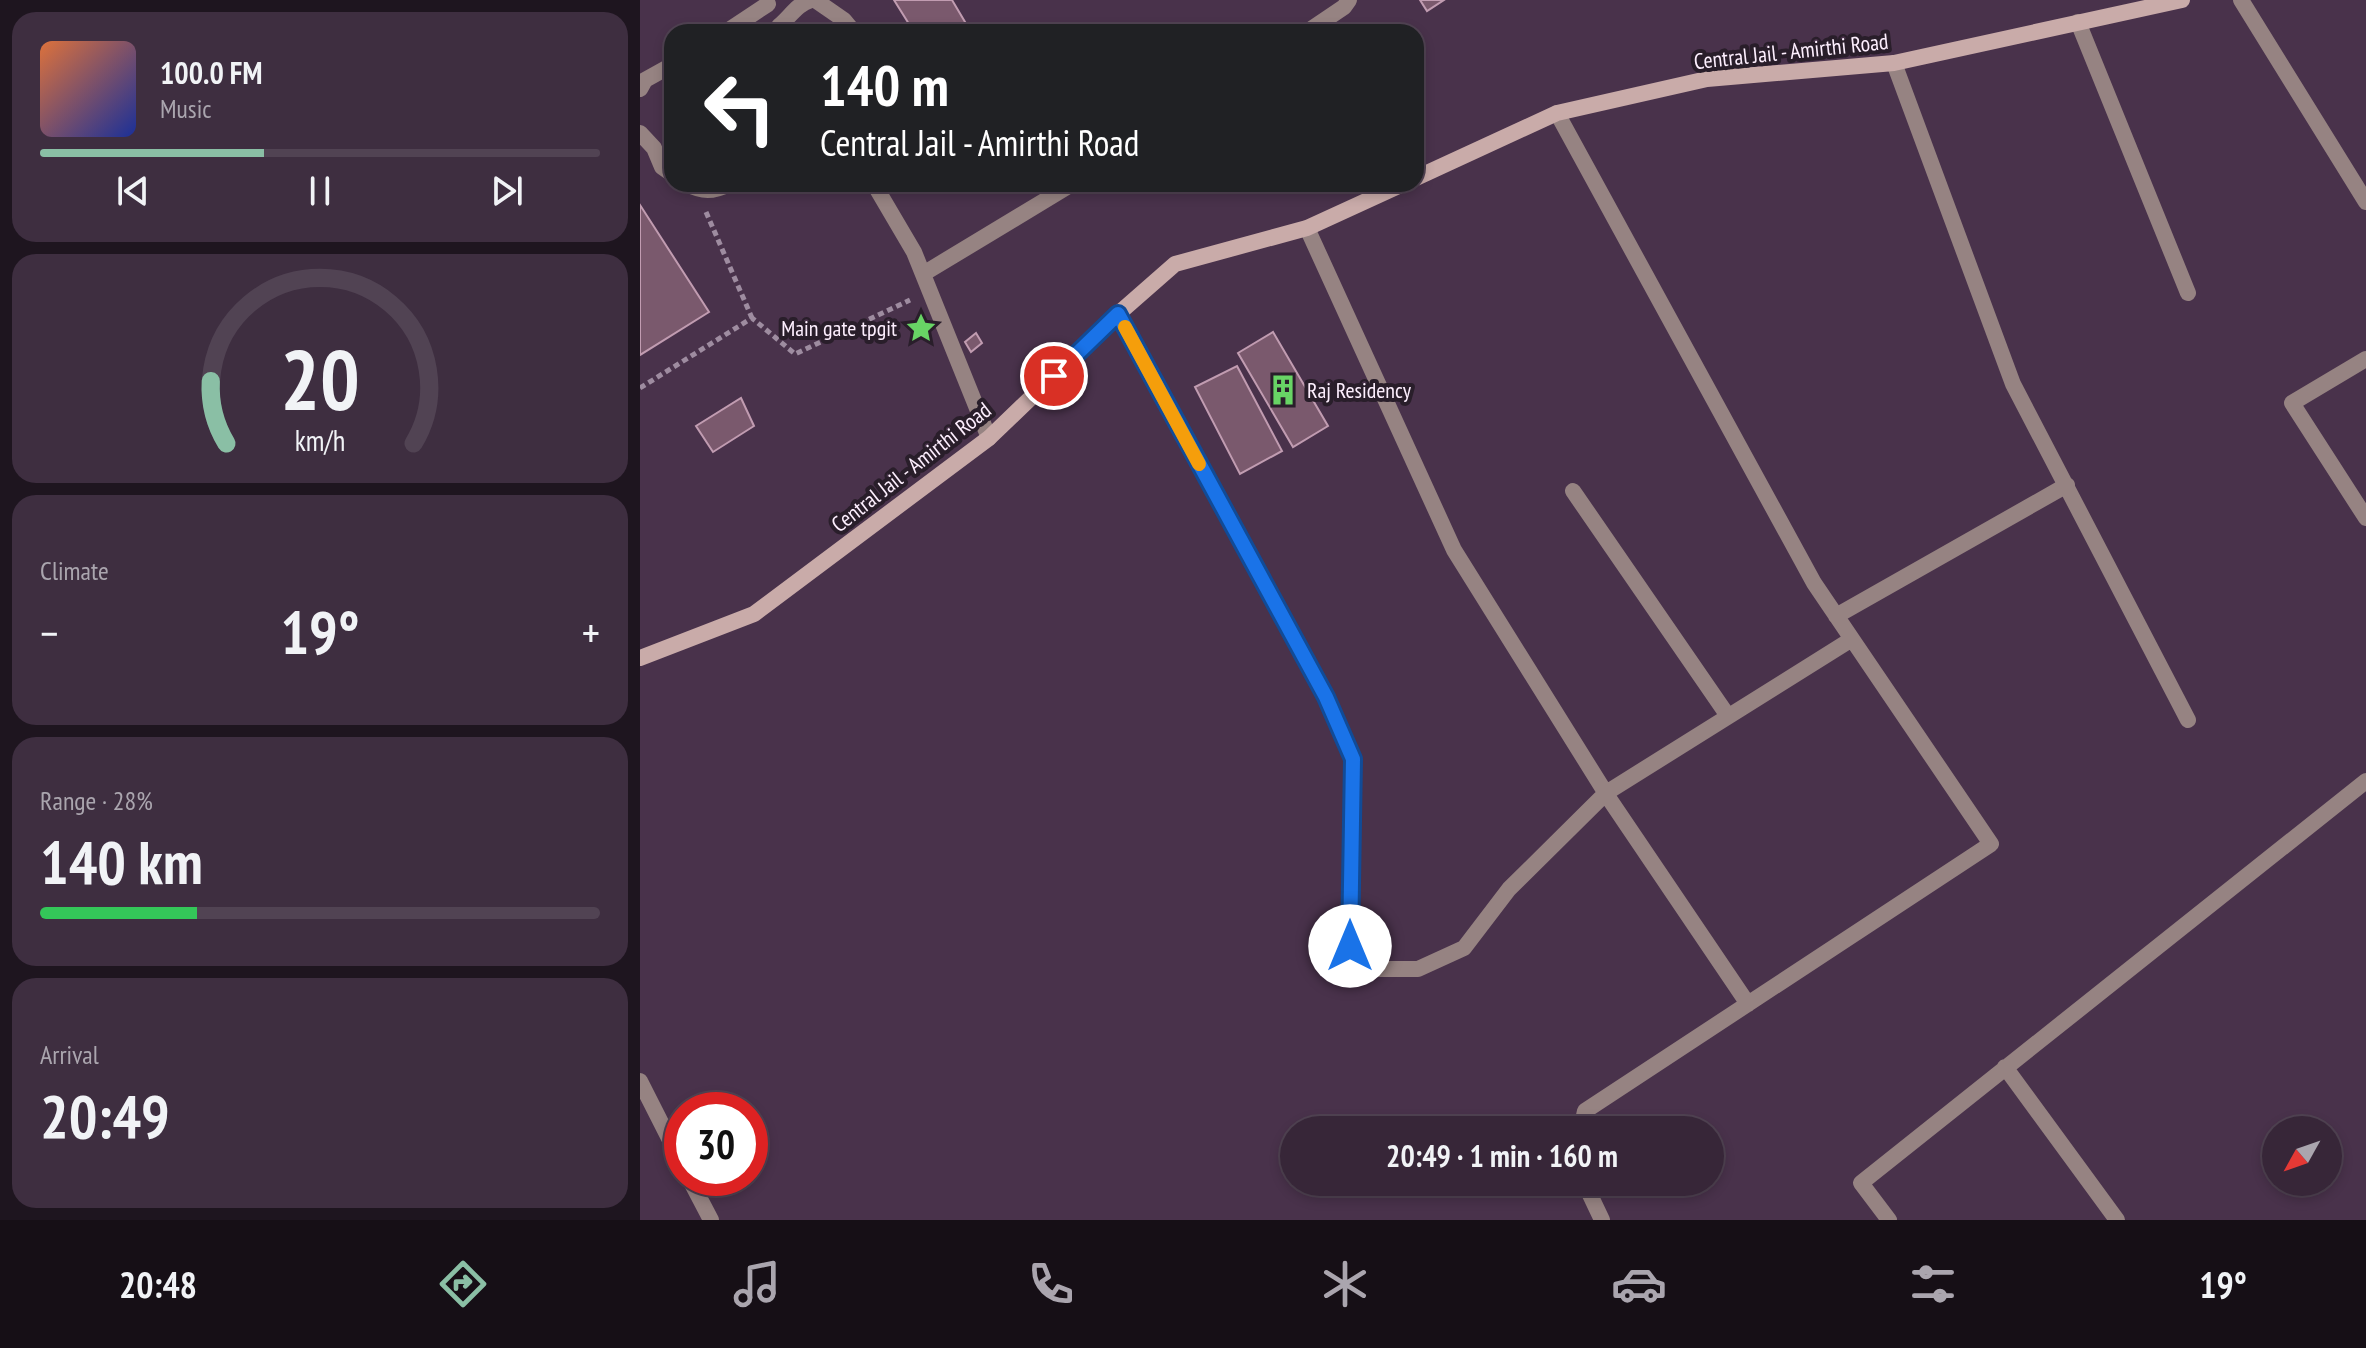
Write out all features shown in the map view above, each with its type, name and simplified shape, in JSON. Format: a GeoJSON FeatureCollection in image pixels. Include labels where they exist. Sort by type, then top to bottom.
{"type":"FeatureCollection","features":[{"type":"Feature","properties":{"kind":"main road","name":"Central Jail - Amirthi Road"},"geometry":{"type":"LineString","coordinates":[[1424,174],[1557,113],[1707,79],[1894,63],[2182,0]]}},
{"type":"Feature","properties":{"kind":"main road","name":"Central Jail - Amirthi Road"},"geometry":{"type":"LineString","coordinates":[[640,658],[754,614],[989,438],[1118,314],[1175,264],[1307,228],[1386,192]]}},
{"type":"Feature","properties":{"kind":"street"},"geometry":{"type":"LineString","coordinates":[[785,24],[801,3],[813,0],[847,24]]}},
{"type":"Feature","properties":{"kind":"street"},"geometry":{"type":"LineString","coordinates":[[1319,24],[1349,0]]}},
{"type":"Feature","properties":{"kind":"street"},"geometry":{"type":"LineString","coordinates":[[2241,0],[2366,202]]}},
{"type":"Feature","properties":{"kind":"street"},"geometry":{"type":"LineString","coordinates":[[737,24],[767,2],[778,24]]}},
{"type":"Feature","properties":{"kind":"street"},"geometry":{"type":"LineString","coordinates":[[2078,22],[2188,293]]}},
{"type":"Feature","properties":{"kind":"street"},"geometry":{"type":"LineString","coordinates":[[1894,63],[2013,384],[2188,720]]}},
{"type":"Feature","properties":{"kind":"street"},"geometry":{"type":"LineString","coordinates":[[640,89],[645,80],[664,69]]}},
{"type":"Feature","properties":{"kind":"street"},"geometry":{"type":"LineString","coordinates":[[1557,113],[1814,583],[1991,844],[1585,1111],[1584,1116]]}},
{"type":"Feature","properties":{"kind":"street"},"geometry":{"type":"LineString","coordinates":[[640,133],[654,148],[664,168]]}},
{"type":"Feature","properties":{"kind":"street"},"geometry":{"type":"LineString","coordinates":[[879,192],[914,252],[989,438]]}},
{"type":"Feature","properties":{"kind":"street"},"geometry":{"type":"LineString","coordinates":[[923,274],[1059,192]]}},
{"type":"Feature","properties":{"kind":"street"},"geometry":{"type":"LineString","coordinates":[[1307,228],[1454,550],[1606,793],[1748,1004]]}},
{"type":"Feature","properties":{"kind":"street"},"geometry":{"type":"LineString","coordinates":[[1118,314],[1326,697],[1353,759],[1350,946],[1370,969],[1418,969],[1464,948],[1509,889],[1606,793],[1852,639]]}},
{"type":"Feature","properties":{"kind":"street"},"geometry":{"type":"LineString","coordinates":[[2366,359],[2292,403],[2366,518]]}},
{"type":"Feature","properties":{"kind":"street"},"geometry":{"type":"LineString","coordinates":[[1836,616],[2067,485]]}},
{"type":"Feature","properties":{"kind":"street"},"geometry":{"type":"LineString","coordinates":[[1573,491],[1728,716]]}},
{"type":"Feature","properties":{"kind":"street"},"geometry":{"type":"LineString","coordinates":[[1889,1220],[1861,1183],[2366,781]]}},
{"type":"Feature","properties":{"kind":"street"},"geometry":{"type":"LineString","coordinates":[[2005,1067],[2117,1220]]}},
{"type":"Feature","properties":{"kind":"street"},"geometry":{"type":"LineString","coordinates":[[640,1081],[664,1128]]}},
{"type":"Feature","properties":{"kind":"street"},"geometry":{"type":"LineString","coordinates":[[698,1196],[711,1220]]}},
{"type":"Feature","properties":{"kind":"street"},"geometry":{"type":"LineString","coordinates":[[1591,1196],[1602,1220]]}},
{"type":"Feature","properties":{"kind":"path"},"geometry":{"type":"LineString","coordinates":[[694,192],[752,318],[795,354],[911,300]]}},
{"type":"Feature","properties":{"kind":"path"},"geometry":{"type":"LineString","coordinates":[[640,388],[752,318]]}},
{"type":"Feature","properties":{"kind":"building"},"geometry":{"type":"Polygon","coordinates":[[[894,0],[952,0],[966,24],[909,24],[894,0]]]}},
{"type":"Feature","properties":{"kind":"building"},"geometry":{"type":"Polygon","coordinates":[[[1420,0],[1444,0],[1427,11],[1420,0]]]}},
{"type":"Feature","properties":{"kind":"building"},"geometry":{"type":"Polygon","coordinates":[[[640,205],[709,312],[640,355],[640,205]]]}},
{"type":"Feature","properties":{"kind":"building","name":"Raj Residency"},"geometry":{"type":"Polygon","coordinates":[[[1273,332],[1328,426],[1293,447],[1238,353],[1273,332]]]}},
{"type":"Feature","properties":{"kind":"building"},"geometry":{"type":"Polygon","coordinates":[[[976,333],[982,343],[971,352],[965,342],[976,333]]]}},
{"type":"Feature","properties":{"kind":"building"},"geometry":{"type":"Polygon","coordinates":[[[1237,366],[1282,451],[1240,474],[1195,387],[1237,366]]]}},
{"type":"Feature","properties":{"kind":"building"},"geometry":{"type":"Polygon","coordinates":[[[741,398],[754,426],[713,452],[696,426],[741,398]]]}},
{"type":"Feature","properties":{"kind":"slow traffic"},"geometry":{"type":"LineString","coordinates":[[1125,327],[1199,464]]}},
{"type":"Feature","properties":{"kind":"place","name":"Main gate tpgit"},"geometry":{"type":"Point","coordinates":[921,328]}},
{"type":"Feature","properties":{"kind":"place","name":"Raj Residency"},"geometry":{"type":"Point","coordinates":[1283,390]}},
{"type":"Feature","properties":{"kind":"route"},"geometry":{"type":"LineString","coordinates":[[1054,376],[1118,314],[1326,697],[1353,759],[1350,946]]}}]}
